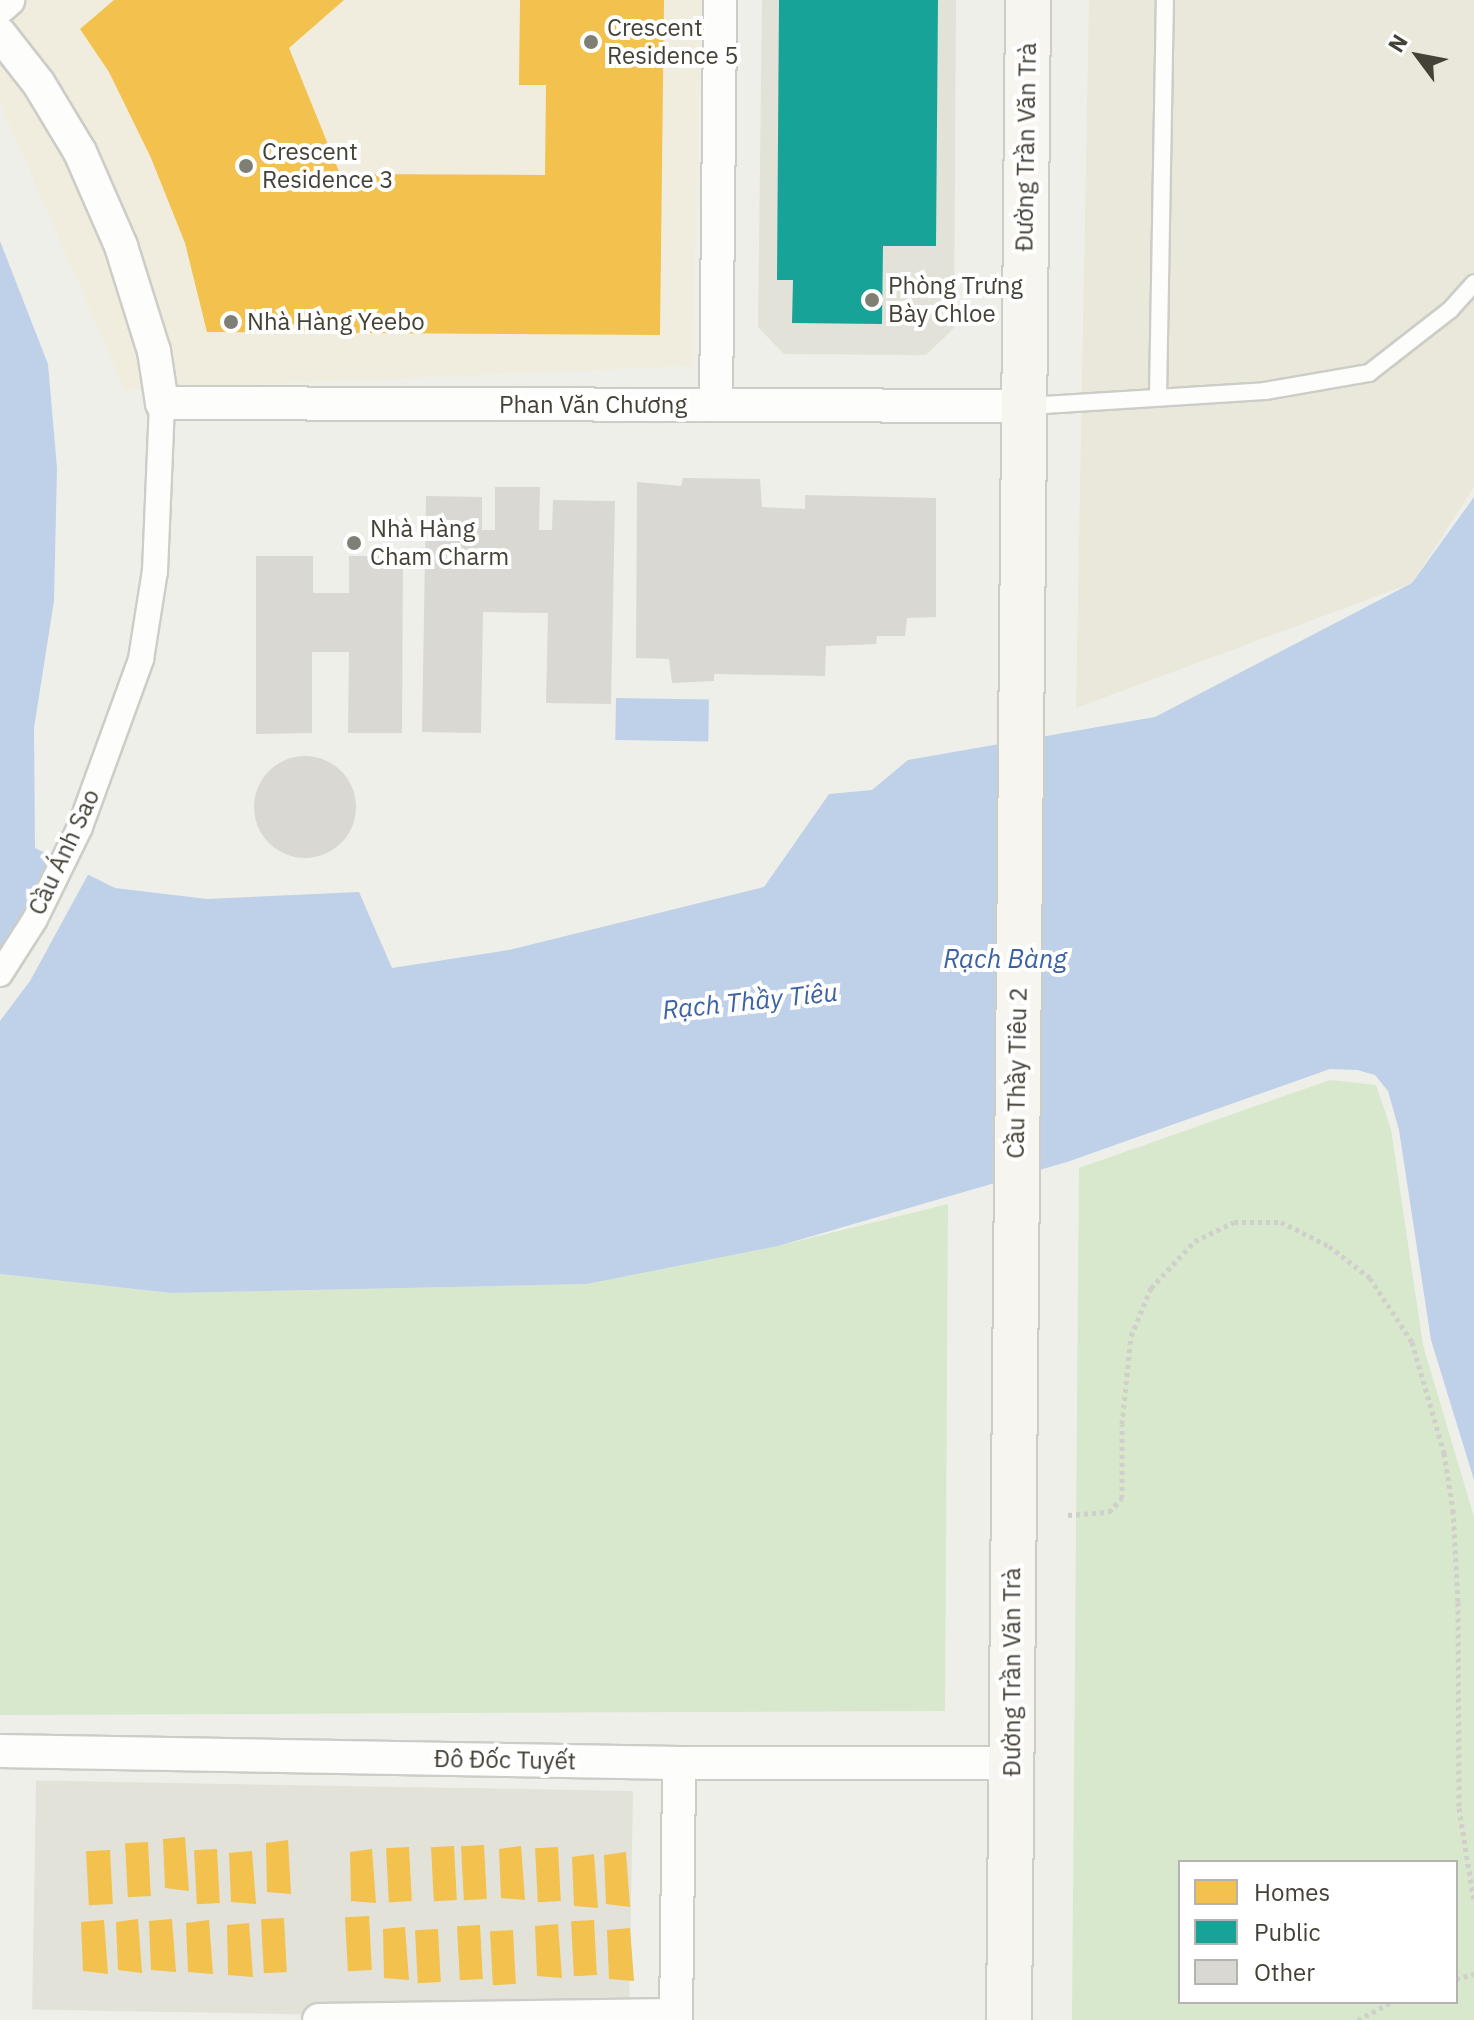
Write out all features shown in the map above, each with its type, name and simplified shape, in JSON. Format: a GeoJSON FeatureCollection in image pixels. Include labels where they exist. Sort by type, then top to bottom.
{"type":"FeatureCollection","features":[{"type":"Feature","properties":{"kind":"main road","name":"Đường Trần Văn Trà"},"geometry":{"type":"LineString","coordinates":[[1021,582],[1028,0]]}},
{"type":"Feature","properties":{"kind":"main road","name":"Cầu Thầy Tiêu 2"},"geometry":{"type":"LineString","coordinates":[[1014,1324],[1021,582]]}},
{"type":"Feature","properties":{"kind":"main road","name":"Đường Trần Văn Trà"},"geometry":{"type":"LineString","coordinates":[[1009,2020],[1014,1324]]}},
{"type":"Feature","properties":{"kind":"street"},"geometry":{"type":"LineString","coordinates":[[0,7],[8,0]]}},
{"type":"Feature","properties":{"kind":"street"},"geometry":{"type":"LineString","coordinates":[[716,405],[720,0]]}},
{"type":"Feature","properties":{"kind":"street"},"geometry":{"type":"LineString","coordinates":[[0,34],[39,84],[80,152],[121,246],[154,351],[162,403]]}},
{"type":"Feature","properties":{"kind":"street","name":"Phan Văn Chương"},"geometry":{"type":"LineString","coordinates":[[162,403],[1023,406]]}},
{"type":"Feature","properties":{"kind":"street","name":"Cầu Ánh Sao"},"geometry":{"type":"LineString","coordinates":[[0,974],[35,919],[80,827],[141,659],[155,571],[162,403]]}},
{"type":"Feature","properties":{"kind":"street","name":"Đô Đốc Tuyết"},"geometry":{"type":"LineString","coordinates":[[0,1751],[679,1763],[1011,1763]]}},
{"type":"Feature","properties":{"kind":"street"},"geometry":{"type":"LineString","coordinates":[[319,2020],[676,2018],[679,1763]]}},
{"type":"Feature","properties":{"kind":"lane"},"geometry":{"type":"LineString","coordinates":[[1158,396],[1165,0]]}},
{"type":"Feature","properties":{"kind":"lane"},"geometry":{"type":"LineString","coordinates":[[1023,406],[1265,391],[1369,373],[1450,310],[1474,283]]}},
{"type":"Feature","properties":{"kind":"path"},"geometry":{"type":"LineString","coordinates":[[1068,1515],[1109,1512],[1122,1498],[1122,1424],[1131,1336],[1151,1288],[1195,1241],[1234,1222],[1281,1222],[1329,1246],[1370,1278],[1412,1342],[1431,1393],[1446,1467],[1458,1602],[1459,1808],[1474,1902]]}},
{"type":"Feature","properties":{"kind":"path"},"geometry":{"type":"LineString","coordinates":[[1358,2020],[1388,2004]]}},
{"type":"Feature","properties":{"kind":"shaded area"},"geometry":{"type":"Polygon","coordinates":[[[0,0],[702,0],[692,366],[125,390],[0,103],[0,0]]]}},
{"type":"Feature","properties":{"kind":"shaded area"},"geometry":{"type":"Polygon","coordinates":[[[762,0],[956,0],[954,328],[926,355],[784,354],[758,327],[762,0]]]}},
{"type":"Feature","properties":{"kind":"shaded area"},"geometry":{"type":"Polygon","coordinates":[[[1089,0],[1474,0],[1474,487],[1412,583],[1076,708],[1089,0]]]}},
{"type":"Feature","properties":{"kind":"shaded area"},"geometry":{"type":"Polygon","coordinates":[[[36,1781],[633,1791],[629,2020],[32,2010],[36,1781]]]}},
{"type":"Feature","properties":{"kind":"green space"},"geometry":{"type":"Polygon","coordinates":[[[1330,1080],[1376,1085],[1391,1129],[1423,1345],[1474,1517],[1474,2020],[1072,2020],[1079,1168],[1330,1080]]]}},
{"type":"Feature","properties":{"kind":"green space"},"geometry":{"type":"Polygon","coordinates":[[[948,1204],[945,1711],[0,1715],[0,1274],[171,1293],[587,1284],[778,1246],[948,1204]]]}},
{"type":"Feature","properties":{"kind":"water","name":"Rạch Bàng"},"geometry":{"type":"Polygon","coordinates":[[[0,241],[48,364],[57,468],[54,601],[34,728],[35,848],[115,888],[207,899],[359,892],[392,968],[509,950],[764,887],[829,794],[872,790],[908,760],[1155,717],[1412,583],[1474,497],[1474,1480],[1431,1340],[1399,1130],[1388,1091],[1375,1075],[1357,1070],[1330,1069],[1067,1162],[778,1246],[587,1284],[171,1293],[0,1274],[0,241]]]}},
{"type":"Feature","properties":{"kind":"water"},"geometry":{"type":"Polygon","coordinates":[[[616,698],[709,700],[708,742],[615,740],[616,698]]]}},
{"type":"Feature","properties":{"kind":"pier"},"geometry":{"type":"Polygon","coordinates":[[[56,854],[90,871],[30,981],[0,1021],[0,960],[56,854]]]}},
{"type":"Feature","properties":{"kind":"building: Homes","name":"Crescent Residence 3"},"geometry":{"type":"Polygon","coordinates":[[[114,0],[344,0],[289,48],[340,174],[545,175],[546,85],[519,85],[520,0],[664,0],[660,335],[207,332],[185,243],[151,158],[109,72],[80,29],[114,0]]]}},
{"type":"Feature","properties":{"kind":"building: Homes"},"geometry":{"type":"Polygon","coordinates":[[[185,1837],[189,1891],[165,1888],[163,1839],[185,1837]]]}},
{"type":"Feature","properties":{"kind":"building: Homes"},"geometry":{"type":"Polygon","coordinates":[[[288,1840],[291,1894],[267,1892],[266,1843],[288,1840]]]}},
{"type":"Feature","properties":{"kind":"building: Homes"},"geometry":{"type":"Polygon","coordinates":[[[148,1842],[151,1896],[128,1897],[125,1843],[148,1842]]]}},
{"type":"Feature","properties":{"kind":"building: Homes"},"geometry":{"type":"Polygon","coordinates":[[[484,1845],[487,1899],[464,1900],[461,1846],[484,1845]]]}},
{"type":"Feature","properties":{"kind":"building: Homes"},"geometry":{"type":"Polygon","coordinates":[[[454,1846],[457,1900],[434,1901],[431,1847],[454,1846]]]}},
{"type":"Feature","properties":{"kind":"building: Homes"},"geometry":{"type":"Polygon","coordinates":[[[521,1846],[525,1900],[501,1898],[499,1849],[521,1846]]]}},
{"type":"Feature","properties":{"kind":"building: Homes"},"geometry":{"type":"Polygon","coordinates":[[[409,1847],[412,1901],[389,1902],[386,1848],[409,1847]]]}},
{"type":"Feature","properties":{"kind":"building: Homes"},"geometry":{"type":"Polygon","coordinates":[[[558,1847],[561,1901],[538,1902],[535,1848],[558,1847]]]}},
{"type":"Feature","properties":{"kind":"building: Homes"},"geometry":{"type":"Polygon","coordinates":[[[217,1849],[220,1903],[197,1904],[194,1850],[217,1849]]]}},
{"type":"Feature","properties":{"kind":"building: Homes"},"geometry":{"type":"Polygon","coordinates":[[[372,1849],[376,1903],[351,1901],[350,1852],[372,1849]]]}},
{"type":"Feature","properties":{"kind":"building: Homes"},"geometry":{"type":"Polygon","coordinates":[[[110,1850],[113,1904],[89,1905],[86,1851],[110,1850]]]}},
{"type":"Feature","properties":{"kind":"building: Homes"},"geometry":{"type":"Polygon","coordinates":[[[252,1851],[256,1904],[231,1902],[229,1853],[252,1851]]]}},
{"type":"Feature","properties":{"kind":"building: Homes"},"geometry":{"type":"Polygon","coordinates":[[[626,1852],[630,1907],[606,1904],[604,1855],[626,1852]]]}},
{"type":"Feature","properties":{"kind":"building: Homes"},"geometry":{"type":"Polygon","coordinates":[[[594,1854],[598,1908],[574,1906],[572,1857],[594,1854]]]}},
{"type":"Feature","properties":{"kind":"building: Homes"},"geometry":{"type":"Polygon","coordinates":[[[369,1916],[372,1970],[348,1971],[345,1917],[369,1916]]]}},
{"type":"Feature","properties":{"kind":"building: Homes"},"geometry":{"type":"Polygon","coordinates":[[[284,1918],[287,1972],[264,1973],[261,1919],[284,1918]]]}},
{"type":"Feature","properties":{"kind":"building: Homes"},"geometry":{"type":"Polygon","coordinates":[[[138,1919],[142,1973],[118,1970],[116,1922],[138,1919]]]}},
{"type":"Feature","properties":{"kind":"building: Homes"},"geometry":{"type":"Polygon","coordinates":[[[172,1919],[176,1972],[151,1970],[149,1921],[172,1919]]]}},
{"type":"Feature","properties":{"kind":"building: Homes"},"geometry":{"type":"Polygon","coordinates":[[[104,1920],[108,1974],[83,1971],[81,1922],[104,1920]]]}},
{"type":"Feature","properties":{"kind":"building: Homes"},"geometry":{"type":"Polygon","coordinates":[[[209,1920],[213,1974],[188,1972],[186,1923],[209,1920]]]}},
{"type":"Feature","properties":{"kind":"building: Homes"},"geometry":{"type":"Polygon","coordinates":[[[594,1920],[597,1975],[574,1976],[571,1921],[594,1920]]]}},
{"type":"Feature","properties":{"kind":"building: Homes"},"geometry":{"type":"Polygon","coordinates":[[[249,1923],[253,1977],[228,1975],[227,1925],[249,1923]]]}},
{"type":"Feature","properties":{"kind":"building: Homes"},"geometry":{"type":"Polygon","coordinates":[[[558,1924],[562,1978],[537,1976],[535,1926],[558,1924]]]}},
{"type":"Feature","properties":{"kind":"building: Homes"},"geometry":{"type":"Polygon","coordinates":[[[480,1925],[483,1979],[460,1980],[457,1926],[480,1925]]]}},
{"type":"Feature","properties":{"kind":"building: Homes"},"geometry":{"type":"Polygon","coordinates":[[[405,1927],[409,1980],[384,1978],[383,1929],[405,1927]]]}},
{"type":"Feature","properties":{"kind":"building: Homes"},"geometry":{"type":"Polygon","coordinates":[[[630,1928],[634,1981],[609,1979],[607,1930],[630,1928]]]}},
{"type":"Feature","properties":{"kind":"building: Homes"},"geometry":{"type":"Polygon","coordinates":[[[438,1929],[441,1982],[418,1983],[415,1930],[438,1929]]]}},
{"type":"Feature","properties":{"kind":"building: Homes"},"geometry":{"type":"Polygon","coordinates":[[[513,1930],[516,1984],[493,1985],[490,1931],[513,1930]]]}},
{"type":"Feature","properties":{"kind":"building: Public"},"geometry":{"type":"Polygon","coordinates":[[[779,0],[938,0],[936,246],[883,246],[882,324],[792,323],[793,280],[777,280],[779,0]]]}},
{"type":"Feature","properties":{"kind":"building: Other"},"geometry":{"type":"Polygon","coordinates":[[[683,478],[760,479],[762,507],[805,509],[805,495],[936,498],[936,617],[907,618],[905,636],[877,636],[876,644],[826,646],[825,676],[714,674],[714,681],[672,683],[669,659],[636,658],[637,482],[681,486],[683,478]]]}},
{"type":"Feature","properties":{"kind":"building: Other"},"geometry":{"type":"Polygon","coordinates":[[[495,487],[540,487],[539,530],[552,530],[553,500],[615,501],[611,704],[546,703],[548,613],[483,612],[481,733],[422,732],[426,496],[482,497],[482,530],[495,530],[495,487]]]}},
{"type":"Feature","properties":{"kind":"building: Other"},"geometry":{"type":"Polygon","coordinates":[[[256,556],[313,556],[313,593],[349,593],[349,556],[403,556],[402,733],[348,733],[349,652],[312,652],[312,733],[256,734],[256,556]]]}},
{"type":"Feature","properties":{"kind":"building: Other"},"geometry":{"type":"Polygon","coordinates":[[[305,756],[325,759],[348,778],[353,787],[356,807],[353,827],[334,850],[325,855],[305,858],[285,855],[262,836],[257,827],[254,807],[257,787],[276,764],[285,759],[305,756]]]}},
{"type":"Feature","properties":{"kind":"place","name":"Crescent Residence 5"},"geometry":{"type":"Point","coordinates":[591,42]}},
{"type":"Feature","properties":{"kind":"place","name":"Crescent Residence 3"},"geometry":{"type":"Point","coordinates":[246,166]}},
{"type":"Feature","properties":{"kind":"place","name":"Phòng Trưng Bày Chloe"},"geometry":{"type":"Point","coordinates":[872,300]}},
{"type":"Feature","properties":{"kind":"place","name":"Nhà Hàng Yeebo"},"geometry":{"type":"Point","coordinates":[231,322]}},
{"type":"Feature","properties":{"kind":"place","name":"Nhà Hàng Cham Charm"},"geometry":{"type":"Point","coordinates":[354,543]}},
{"type":"Feature","properties":{"kind":"water label","name":"Rạch Thầy Tiêu"},"geometry":{"type":"Point","coordinates":[750,1001]}}]}
